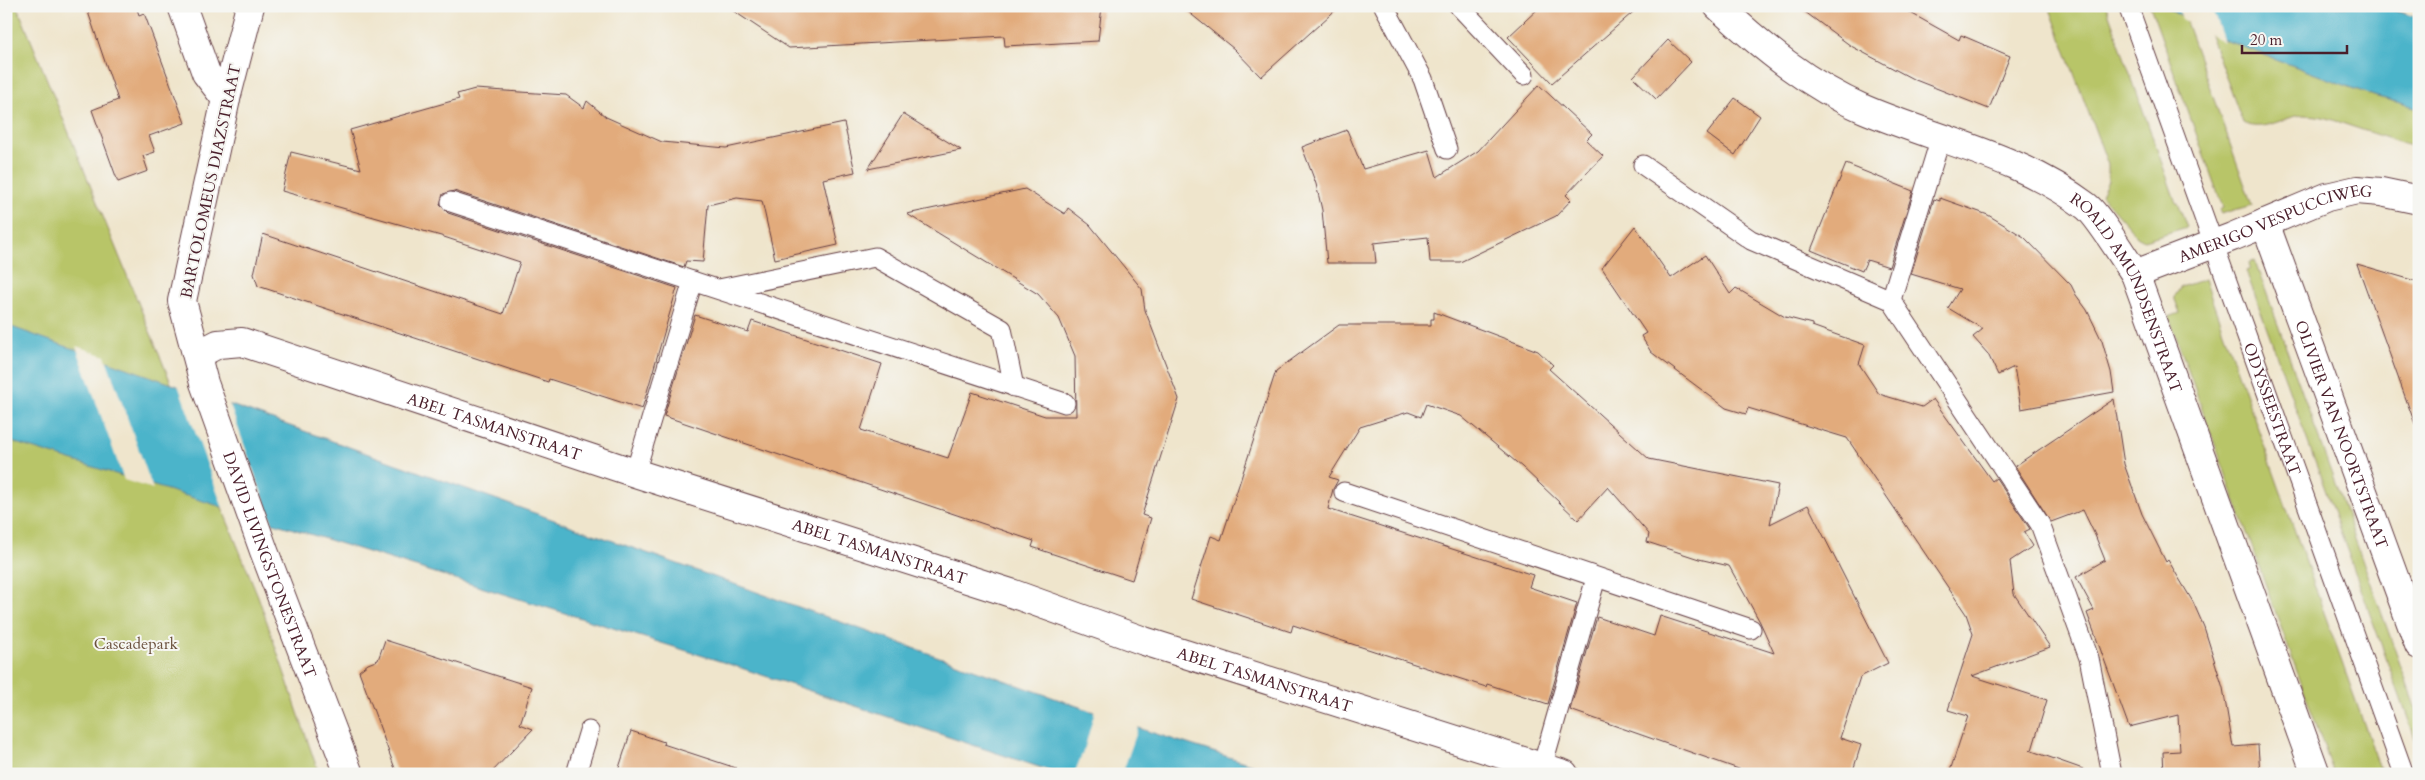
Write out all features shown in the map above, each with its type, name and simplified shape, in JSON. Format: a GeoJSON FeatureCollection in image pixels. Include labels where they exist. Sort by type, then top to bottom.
{"type":"FeatureCollection","features":[{"type":"Feature","properties":{"kind":"street"},"geometry":{"type":"LineString","coordinates":[[182,6],[206,73],[226,99]]}},
{"type":"Feature","properties":{"kind":"street","name":"BARTOLOMEUS DIAZSTRAAT"},"geometry":{"type":"LineString","coordinates":[[197,355],[182,301],[226,99],[250,6]]}},
{"type":"Feature","properties":{"kind":"street","name":"ROALD AMUNDSENSTRAAT"},"geometry":{"type":"LineString","coordinates":[[1718,6],[1751,37],[1798,73],[1863,108],[2020,166],[2088,207],[2135,274],[2316,774]]}},
{"type":"Feature","properties":{"kind":"street","name":"AMERIGO VESPUCCIWEG"},"geometry":{"type":"LineString","coordinates":[[2135,274],[2214,244],[2327,197],[2357,190],[2381,192],[2419,200]]}},
{"type":"Feature","properties":{"kind":"street","name":"OLIVIER VAN NOORTSTRAAT"},"geometry":{"type":"LineString","coordinates":[[2265,223],[2419,646]]}},
{"type":"Feature","properties":{"kind":"street","name":"ABEL TASMANSTRAAT"},"geometry":{"type":"LineString","coordinates":[[197,355],[218,344],[242,342],[635,473],[1011,593],[1144,641],[1553,770]]}},
{"type":"Feature","properties":{"kind":"street","name":"DAVID LIVINGSTONESTRAAT"},"geometry":{"type":"LineString","coordinates":[[197,355],[204,383],[264,551],[348,774]]}},
{"type":"Feature","properties":{"kind":"lane"},"geometry":{"type":"LineString","coordinates":[[1384,6],[1423,79],[1447,149]]}},
{"type":"Feature","properties":{"kind":"lane"},"geometry":{"type":"LineString","coordinates":[[1459,6],[1524,75]]}},
{"type":"Feature","properties":{"kind":"lane","name":"ODYSSEESTRAAT"},"geometry":{"type":"LineString","coordinates":[[2128,6],[2404,774]]}},
{"type":"Feature","properties":{"kind":"lane"},"geometry":{"type":"LineString","coordinates":[[1891,300],[1940,137]]}},
{"type":"Feature","properties":{"kind":"lane"},"geometry":{"type":"LineString","coordinates":[[1642,166],[1751,240],[1891,300],[2040,524],[2089,658],[2112,774]]}},
{"type":"Feature","properties":{"kind":"lane"},"geometry":{"type":"LineString","coordinates":[[451,202],[1065,404]]}},
{"type":"Feature","properties":{"kind":"lane"},"geometry":{"type":"LineString","coordinates":[[718,289],[875,257],[1002,329],[1014,387]]}},
{"type":"Feature","properties":{"kind":"lane"},"geometry":{"type":"LineString","coordinates":[[635,473],[693,281]]}},
{"type":"Feature","properties":{"kind":"lane"},"geometry":{"type":"LineString","coordinates":[[1344,492],[1751,629]]}},
{"type":"Feature","properties":{"kind":"lane"},"geometry":{"type":"LineString","coordinates":[[1553,770],[1596,578]]}},
{"type":"Feature","properties":{"kind":"lane"},"geometry":{"type":"LineString","coordinates":[[576,774],[589,731]]}},
{"type":"Feature","properties":{"kind":"green space","name":"Cascadepark"},"geometry":{"type":"Polygon","coordinates":[[[6,6],[17,6],[258,596],[319,774],[6,774],[6,6]]]}},
{"type":"Feature","properties":{"kind":"green space"},"geometry":{"type":"Polygon","coordinates":[[[2049,6],[2106,6],[2176,203],[2178,203],[2187,227],[2144,240],[2137,236],[2101,195],[2108,181],[2108,165],[2049,6]]]}},
{"type":"Feature","properties":{"kind":"green space"},"geometry":{"type":"Polygon","coordinates":[[[2150,6],[2163,6],[2185,19],[2252,205],[2221,214],[2219,210],[2223,208],[2150,6]]]}},
{"type":"Feature","properties":{"kind":"green space"},"geometry":{"type":"Polygon","coordinates":[[[2209,32],[2222,39],[2374,96],[2419,108],[2419,149],[2318,116],[2295,116],[2258,126],[2250,126],[2243,123],[2209,32]]]}},
{"type":"Feature","properties":{"kind":"green space"},"geometry":{"type":"Polygon","coordinates":[[[2255,261],[2419,717],[2419,749],[2246,271],[2250,269],[2249,263],[2255,261]]]}},
{"type":"Feature","properties":{"kind":"green space"},"geometry":{"type":"Polygon","coordinates":[[[2205,279],[2382,774],[2334,774],[2169,317],[2180,313],[2174,297],[2181,287],[2205,279]]]}},
{"type":"Feature","properties":{"kind":"water"},"geometry":{"type":"Polygon","coordinates":[[[2163,6],[2379,6],[2419,18],[2419,108],[2374,96],[2222,39],[2163,6]]]}},
{"type":"Feature","properties":{"kind":"water"},"geometry":{"type":"Polygon","coordinates":[[[6,325],[1150,732],[1282,774],[1060,774],[726,663],[6,440],[6,325]]]}},
{"type":"Feature","properties":{"kind":"pier"},"geometry":{"type":"Polygon","coordinates":[[[2177,6],[2211,6],[2224,42],[2182,20],[2177,6]]]}},
{"type":"Feature","properties":{"kind":"pier"},"geometry":{"type":"Polygon","coordinates":[[[76,346],[105,356],[153,489],[124,480],[76,346]]]}},
{"type":"Feature","properties":{"kind":"pier"},"geometry":{"type":"Polygon","coordinates":[[[177,382],[228,400],[274,527],[224,511],[177,382]]]}},
{"type":"Feature","properties":{"kind":"pier"},"geometry":{"type":"Polygon","coordinates":[[[1095,710],[1139,726],[1122,774],[1074,774],[1085,747],[1095,710]]]}},
{"type":"Feature","properties":{"kind":"building"},"geometry":{"type":"Polygon","coordinates":[[[86,6],[136,6],[139,15],[144,13],[185,123],[149,136],[155,152],[143,156],[148,171],[118,182],[92,110],[118,100],[86,6]]]}},
{"type":"Feature","properties":{"kind":"building"},"geometry":{"type":"Polygon","coordinates":[[[726,6],[1102,6],[1098,41],[1005,46],[1004,36],[789,48],[726,6]]]}},
{"type":"Feature","properties":{"kind":"building"},"geometry":{"type":"Polygon","coordinates":[[[1181,6],[1340,6],[1261,77],[1234,49],[1181,6]]]}},
{"type":"Feature","properties":{"kind":"building"},"geometry":{"type":"Polygon","coordinates":[[[1541,6],[1640,6],[1552,83],[1508,37],[1541,6]]]}},
{"type":"Feature","properties":{"kind":"building"},"geometry":{"type":"Polygon","coordinates":[[[1797,6],[1898,6],[1959,40],[1961,35],[2010,56],[1989,109],[1913,79],[1851,46],[1797,6]]]}},
{"type":"Feature","properties":{"kind":"building"},"geometry":{"type":"Polygon","coordinates":[[[1668,40],[1691,62],[1656,99],[1633,77],[1668,40]]]}},
{"type":"Feature","properties":{"kind":"building"},"geometry":{"type":"Polygon","coordinates":[[[1539,85],[1592,134],[1586,140],[1603,156],[1566,195],[1571,200],[1556,216],[1460,262],[1430,262],[1428,237],[1374,243],[1376,263],[1327,263],[1322,210],[1316,184],[1302,147],[1347,130],[1363,169],[1429,150],[1437,177],[1478,151],[1539,85]]]}},
{"type":"Feature","properties":{"kind":"building"},"geometry":{"type":"Polygon","coordinates":[[[475,89],[566,95],[584,108],[587,101],[606,117],[662,142],[726,148],[844,123],[855,172],[823,179],[838,245],[775,259],[762,201],[737,198],[708,205],[703,262],[686,261],[684,267],[454,191],[443,194],[440,205],[448,213],[677,288],[642,409],[549,379],[548,382],[258,286],[254,274],[263,234],[503,314],[520,262],[441,236],[282,191],[291,152],[361,169],[350,130],[459,99],[457,94],[475,89]]]}},
{"type":"Feature","properties":{"kind":"building"},"geometry":{"type":"Polygon","coordinates":[[[1735,98],[1760,116],[1735,155],[1707,134],[1735,98]]]}},
{"type":"Feature","properties":{"kind":"building"},"geometry":{"type":"Polygon","coordinates":[[[903,114],[961,150],[868,169],[903,114]]]}},
{"type":"Feature","properties":{"kind":"building"},"geometry":{"type":"Polygon","coordinates":[[[1846,164],[1913,191],[1889,267],[1867,260],[1862,271],[1811,250],[1846,164]]]}},
{"type":"Feature","properties":{"kind":"building"},"geometry":{"type":"Polygon","coordinates":[[[1025,189],[1065,214],[1068,208],[1090,225],[1142,289],[1145,310],[1179,399],[1142,515],[1151,518],[1132,580],[1032,547],[1034,541],[664,416],[695,315],[748,332],[752,321],[882,364],[861,430],[948,458],[972,392],[1045,416],[1076,416],[1075,356],[1059,318],[1038,294],[907,214],[1025,189]]]}},
{"type":"Feature","properties":{"kind":"building"},"geometry":{"type":"Polygon","coordinates":[[[1940,198],[1988,215],[2024,237],[2071,285],[2087,310],[2102,341],[2111,372],[2114,392],[2021,409],[2014,367],[1998,375],[1988,354],[1973,337],[1983,329],[1948,308],[1960,289],[1911,274],[1934,199],[1940,201],[1940,198]]]}},
{"type":"Feature","properties":{"kind":"building"},"geometry":{"type":"Polygon","coordinates":[[[1635,226],[1671,278],[1705,255],[1730,294],[1736,288],[1785,317],[1812,324],[1812,326],[1865,345],[1859,364],[1879,394],[1922,407],[1933,399],[1992,481],[1996,478],[2030,529],[2024,532],[2033,546],[2010,561],[2014,594],[2050,647],[1972,676],[2047,700],[2032,750],[2029,750],[2083,769],[2082,774],[1949,774],[1968,716],[1948,710],[1973,634],[1966,614],[1847,438],[1748,408],[1746,414],[1726,408],[1651,352],[1641,336],[1646,333],[1602,268],[1635,226]]]}},
{"type":"Feature","properties":{"kind":"building"},"geometry":{"type":"Polygon","coordinates":[[[2357,264],[2419,282],[2419,424],[2415,424],[2357,264]]]}},
{"type":"Feature","properties":{"kind":"building"},"geometry":{"type":"Polygon","coordinates":[[[1434,312],[1538,351],[1553,365],[1549,369],[1649,459],[1778,485],[1770,524],[1808,505],[1888,663],[1860,677],[1840,738],[1861,745],[1852,774],[1753,774],[1570,710],[1597,617],[1654,636],[1660,616],[1774,653],[1760,622],[1729,566],[1699,559],[1647,542],[1649,534],[1608,487],[1578,520],[1522,467],[1461,416],[1426,404],[1421,417],[1408,412],[1360,427],[1329,477],[1338,480],[1333,489],[1328,509],[1533,575],[1529,587],[1577,603],[1548,704],[1487,684],[1486,687],[1293,625],[1291,632],[1191,599],[1211,536],[1221,540],[1276,371],[1339,325],[1431,325],[1431,319],[1434,319],[1434,312]]]}},
{"type":"Feature","properties":{"kind":"building"},"geometry":{"type":"Polygon","coordinates":[[[2114,399],[2124,464],[2142,514],[2166,562],[2168,560],[2193,602],[2204,627],[2223,688],[2233,747],[2258,745],[2260,774],[2164,774],[2163,752],[2180,751],[2178,715],[2129,727],[2087,613],[2094,610],[2076,577],[2105,560],[2083,510],[2051,522],[2015,466],[2114,399]]]}},
{"type":"Feature","properties":{"kind":"building"},"geometry":{"type":"Polygon","coordinates":[[[385,640],[532,687],[520,724],[533,729],[490,774],[397,774],[359,671],[368,664],[378,660],[385,640]]]}},
{"type":"Feature","properties":{"kind":"building"},"geometry":{"type":"Polygon","coordinates":[[[631,731],[664,742],[663,744],[736,768],[735,774],[617,774],[631,731]]]}}]}
